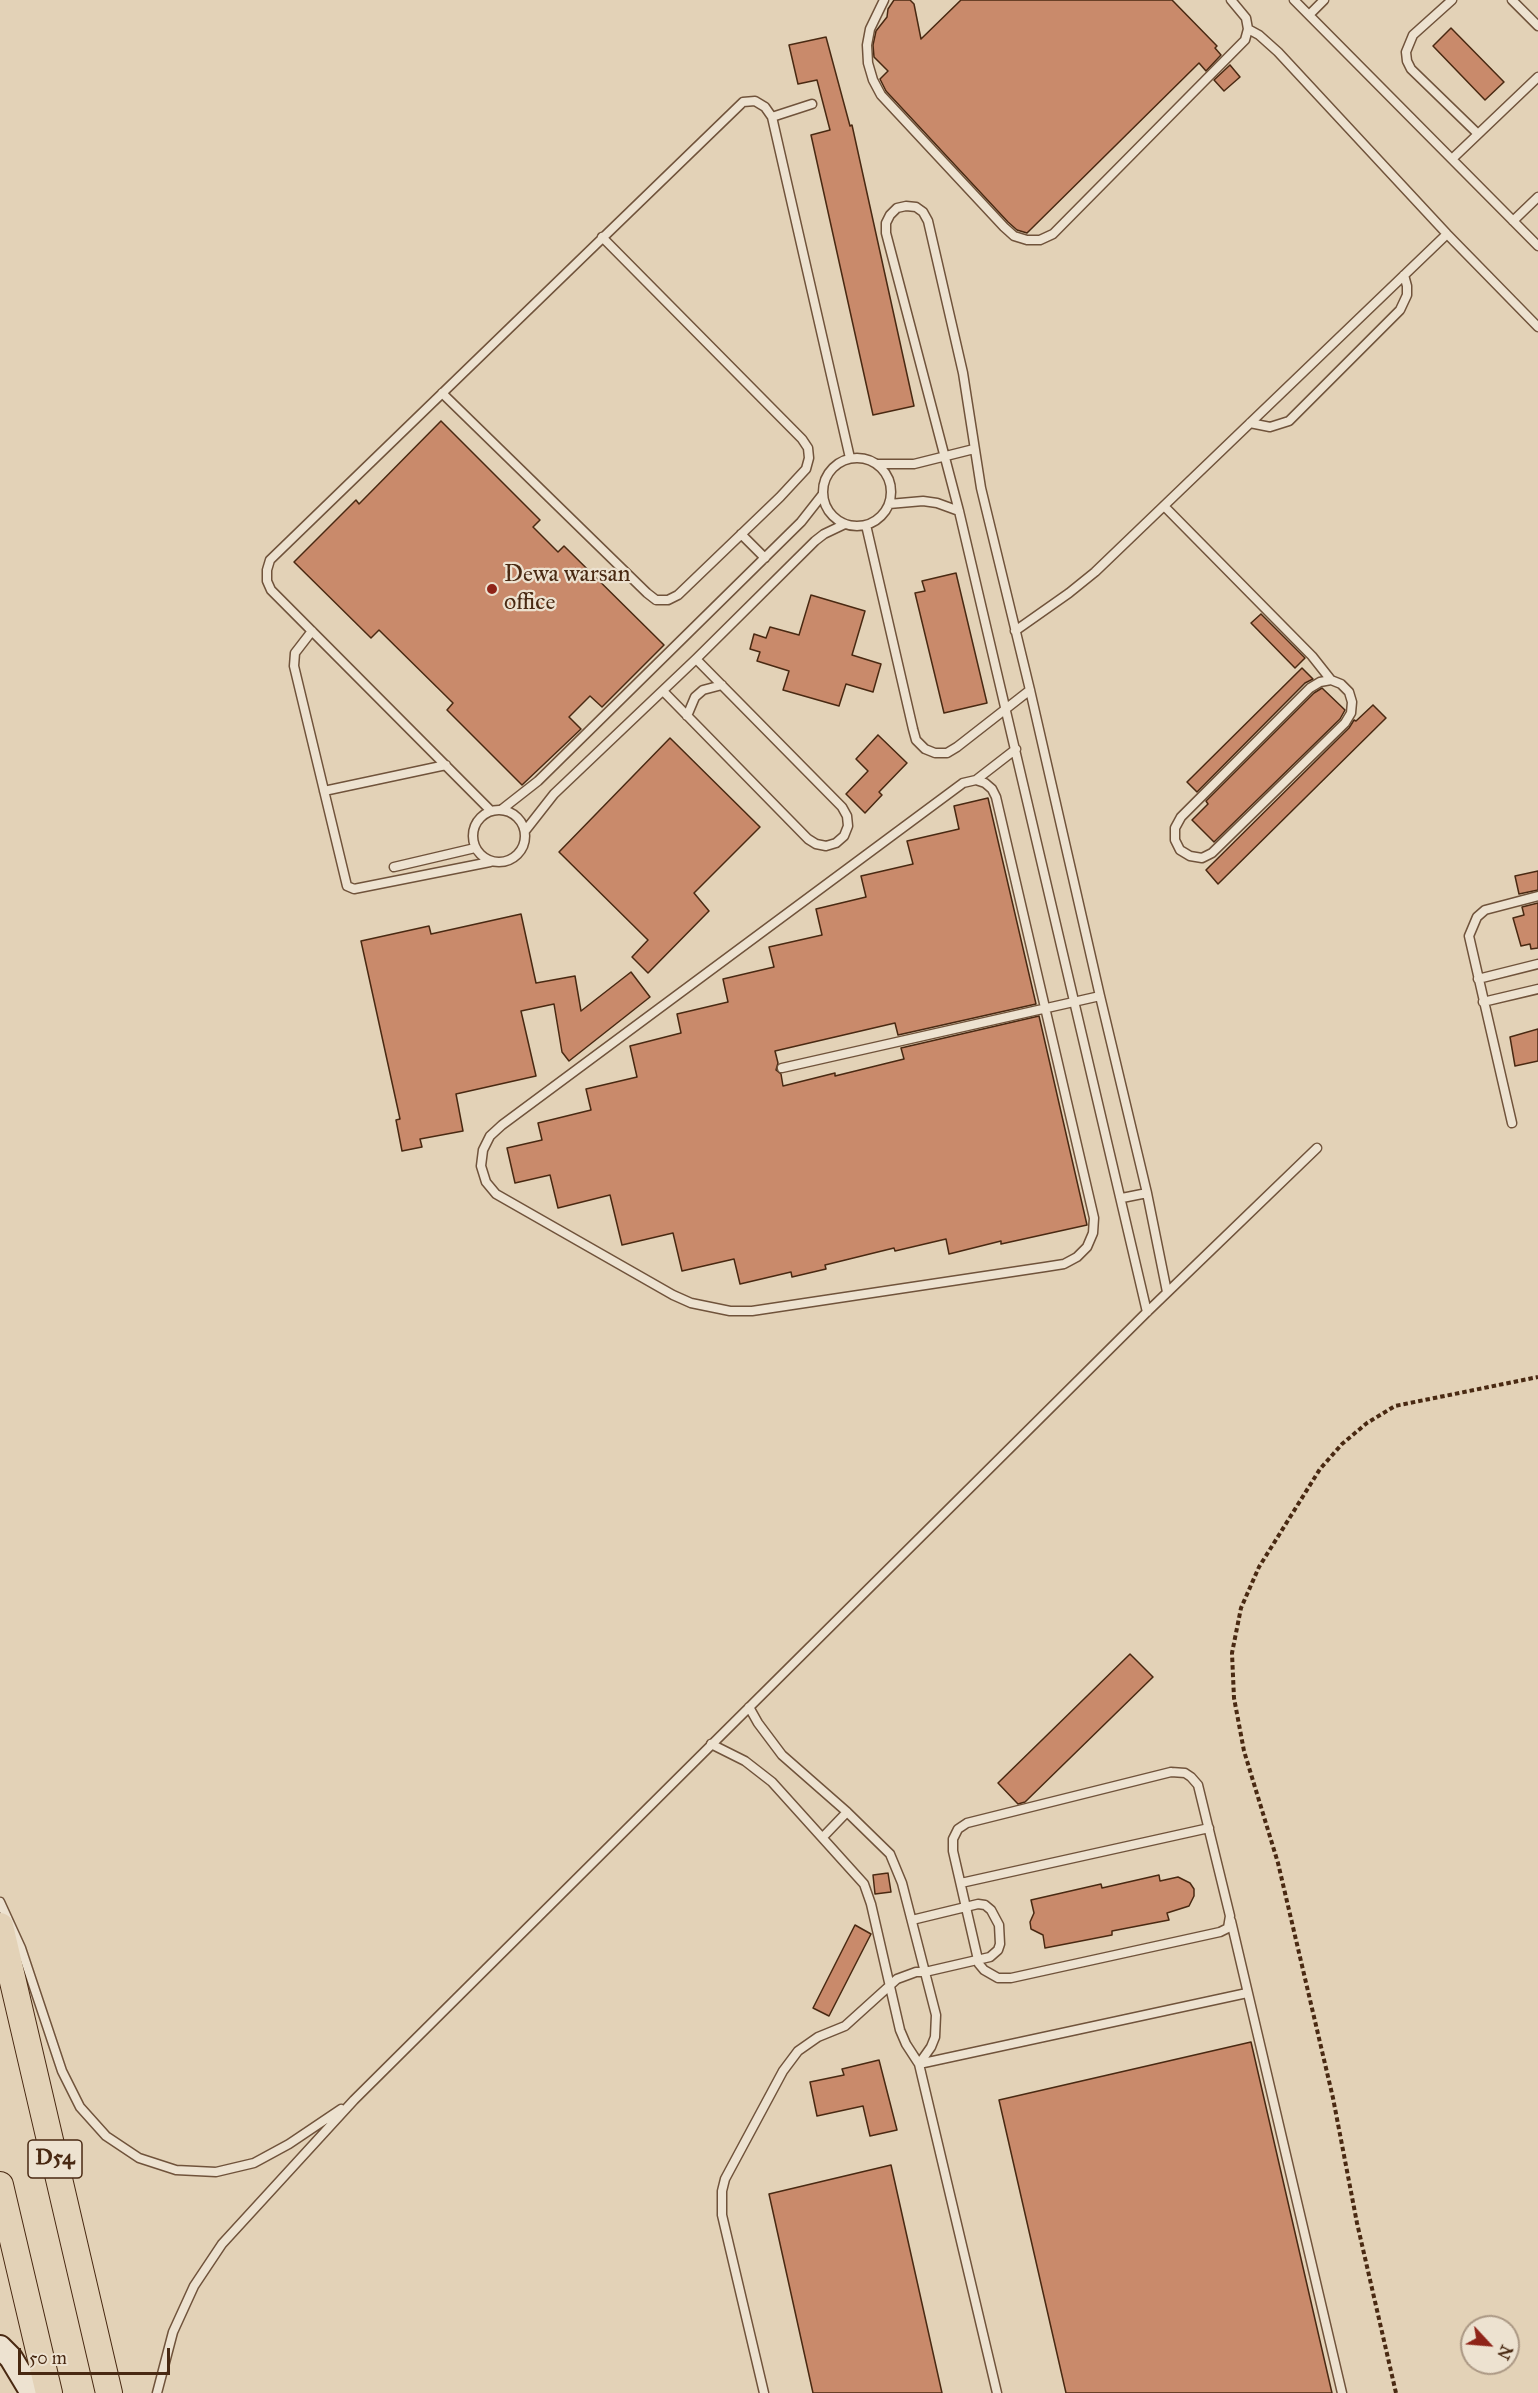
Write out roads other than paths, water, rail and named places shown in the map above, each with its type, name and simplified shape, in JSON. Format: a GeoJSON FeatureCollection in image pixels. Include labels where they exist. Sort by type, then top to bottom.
{"type":"FeatureCollection","features":[{"type":"Feature","properties":{"kind":"main road","name":"D54"},"geometry":{"type":"LineString","coordinates":[[0,1926],[109,2393]]}},
{"type":"Feature","properties":{"kind":"main road","name":"D54"},"geometry":{"type":"LineString","coordinates":[[0,2186],[49,2393]]}},
{"type":"Feature","properties":{"kind":"main road"},"geometry":{"type":"LineString","coordinates":[[0,2347],[11,2358],[32,2393]]}},
{"type":"Feature","properties":{"kind":"lane"},"geometry":{"type":"LineString","coordinates":[[884,0],[870,29],[867,45],[868,63],[880,94],[1004,227],[1014,236],[1027,240],[1040,240],[1053,234],[1245,40],[1248,29],[1246,18],[1231,0]]}},
{"type":"Feature","properties":{"kind":"lane"},"geometry":{"type":"LineString","coordinates":[[1294,0],[1538,246]]}},
{"type":"Feature","properties":{"kind":"lane"},"geometry":{"type":"LineString","coordinates":[[1308,15],[1324,0]]}},
{"type":"Feature","properties":{"kind":"lane"},"geometry":{"type":"LineString","coordinates":[[1452,0],[1413,35],[1406,52],[1407,61],[1411,69],[1478,134]]}},
{"type":"Feature","properties":{"kind":"lane"},"geometry":{"type":"LineString","coordinates":[[1512,0],[1538,26]]}},
{"type":"Feature","properties":{"kind":"lane"},"geometry":{"type":"LineString","coordinates":[[1248,29],[1274,48],[1446,234],[1538,327]]}},
{"type":"Feature","properties":{"kind":"lane"},"geometry":{"type":"LineString","coordinates":[[1452,159],[1538,78]]}},
{"type":"Feature","properties":{"kind":"lane"},"geometry":{"type":"LineString","coordinates":[[491,811],[271,590],[267,580],[270,561],[743,102],[755,101],[765,107],[772,117],[850,458]]}},
{"type":"Feature","properties":{"kind":"lane"},"geometry":{"type":"LineString","coordinates":[[772,117],[812,104]]}},
{"type":"Feature","properties":{"kind":"lane"},"geometry":{"type":"LineString","coordinates":[[1513,221],[1538,197]]}},
{"type":"Feature","properties":{"kind":"lane"},"geometry":{"type":"LineString","coordinates":[[1147,1312],[960,511],[886,233],[886,224],[890,215],[897,208],[916,207],[928,220],[963,373],[983,498],[1147,1193],[1167,1292]]}},
{"type":"Feature","properties":{"kind":"lane"},"geometry":{"type":"LineString","coordinates":[[1015,632],[1069,593],[1164,506],[1446,234]]}},
{"type":"Feature","properties":{"kind":"lane"},"geometry":{"type":"LineString","coordinates":[[442,393],[656,600],[668,600],[678,595],[800,477],[809,459],[802,439],[603,237]]}},
{"type":"Feature","properties":{"kind":"lane"},"geometry":{"type":"LineString","coordinates":[[1250,423],[1270,427],[1289,421],[1400,310],[1407,294],[1404,275]]}},
{"type":"Feature","properties":{"kind":"lane"},"geometry":{"type":"LineString","coordinates":[[501,810],[538,781],[810,514],[823,494],[830,471],[839,463],[850,458],[864,458],[878,465],[914,464],[974,449]]}},
{"type":"Feature","properties":{"kind":"lane"},"geometry":{"type":"LineString","coordinates":[[525,831],[554,794],[824,534],[844,524],[866,525],[876,520],[889,504],[890,482],[878,465]]}},
{"type":"Feature","properties":{"kind":"lane"},"geometry":{"type":"LineString","coordinates":[[823,494],[830,512],[844,524]]}},
{"type":"Feature","properties":{"kind":"lane"},"geometry":{"type":"LineString","coordinates":[[889,504],[923,501],[960,511]]}},
{"type":"Feature","properties":{"kind":"lane"},"geometry":{"type":"LineString","coordinates":[[1164,506],[1312,656],[1330,680],[1341,684],[1349,692],[1353,702],[1351,713],[1344,723],[1212,853],[1202,858],[1190,856],[1180,850],[1175,840],[1175,828],[1181,818],[1310,688],[1320,682],[1330,680]]}},
{"type":"Feature","properties":{"kind":"lane"},"geometry":{"type":"LineString","coordinates":[[866,525],[916,740],[924,749],[935,753],[947,753],[1030,690]]}},
{"type":"Feature","properties":{"kind":"lane"},"geometry":{"type":"LineString","coordinates":[[741,534],[765,558]]}},
{"type":"Feature","properties":{"kind":"lane"},"geometry":{"type":"LineString","coordinates":[[312,631],[295,653],[294,666],[345,882],[350,888],[490,862],[506,862],[519,854],[526,839],[525,831],[517,816],[501,810],[491,811],[477,822],[472,839],[481,856],[490,862]]}},
{"type":"Feature","properties":{"kind":"lane"},"geometry":{"type":"LineString","coordinates":[[663,691],[808,838],[816,844],[826,846],[836,843],[844,836],[848,826],[847,816],[842,807],[696,659]]}},
{"type":"Feature","properties":{"kind":"lane"},"geometry":{"type":"LineString","coordinates":[[687,716],[695,697],[703,690],[722,685]]}},
{"type":"Feature","properties":{"kind":"lane"},"geometry":{"type":"LineString","coordinates":[[976,780],[985,783],[996,797],[1095,1218],[1088,1246],[1077,1257],[1064,1264],[752,1311],[720,1309],[691,1303],[673,1295],[496,1194],[486,1182],[481,1166],[483,1150],[490,1136],[502,1125],[963,783],[976,780],[1016,749]]}},
{"type":"Feature","properties":{"kind":"lane"},"geometry":{"type":"LineString","coordinates":[[324,791],[446,765]]}},
{"type":"Feature","properties":{"kind":"lane"},"geometry":{"type":"LineString","coordinates":[[394,867],[475,848]]}},
{"type":"Feature","properties":{"kind":"lane"},"geometry":{"type":"LineString","coordinates":[[1512,1123],[1469,936],[1477,917],[1495,906],[1538,896]]}},
{"type":"Feature","properties":{"kind":"lane"},"geometry":{"type":"LineString","coordinates":[[1478,979],[1538,964]]}},
{"type":"Feature","properties":{"kind":"lane"},"geometry":{"type":"LineString","coordinates":[[1483,1002],[1538,989]]}},
{"type":"Feature","properties":{"kind":"lane"},"geometry":{"type":"LineString","coordinates":[[782,1068],[1100,996]]}},
{"type":"Feature","properties":{"kind":"lane"},"geometry":{"type":"LineString","coordinates":[[157,2393],[173,2332],[194,2286],[222,2244],[354,2100],[1167,1292],[1317,1148]]}},
{"type":"Feature","properties":{"kind":"lane"},"geometry":{"type":"LineString","coordinates":[[1122,1198],[1147,1193]]}},
{"type":"Feature","properties":{"kind":"lane"},"geometry":{"type":"LineString","coordinates":[[749,1707],[782,1755],[847,1812],[890,1854],[902,1883],[912,1920],[936,2026],[931,2047],[919,2064]]}},
{"type":"Feature","properties":{"kind":"lane"},"geometry":{"type":"LineString","coordinates":[[711,1744],[745,1761],[772,1782],[864,1884],[906,2044],[919,2064],[997,2393]]}},
{"type":"Feature","properties":{"kind":"lane"},"geometry":{"type":"LineString","coordinates":[[1231,1920],[1228,1928],[1220,1932],[1004,1979],[984,1970],[978,1960],[952,1839],[958,1829],[967,1823],[1171,1772],[1185,1773],[1195,1781],[1209,1828],[1231,1920],[1246,1993],[1342,2393]]}},
{"type":"Feature","properties":{"kind":"lane"},"geometry":{"type":"LineString","coordinates":[[823,1837],[847,1812]]}},
{"type":"Feature","properties":{"kind":"lane"},"geometry":{"type":"LineString","coordinates":[[960,1883],[1209,1828]]}},
{"type":"Feature","properties":{"kind":"lane"},"geometry":{"type":"LineString","coordinates":[[0,1902],[21,1947],[62,2071],[80,2107],[106,2136],[139,2158],[176,2170],[216,2172],[254,2163],[289,2144],[354,2100]]}},
{"type":"Feature","properties":{"kind":"lane"},"geometry":{"type":"LineString","coordinates":[[764,2393],[722,2215],[721,2197],[725,2179],[789,2060],[807,2043],[851,2022],[889,1985],[906,1975],[990,1957],[998,1950],[1000,1931],[996,1917],[989,1907],[978,1904],[912,1920]]}},
{"type":"Feature","properties":{"kind":"lane"},"geometry":{"type":"LineString","coordinates":[[919,2064],[1246,1993]]}},
{"type":"Feature","properties":{"kind":"place","name":"Dewa warsan office"},"geometry":{"type":"Point","coordinates":[492,589]}}]}
